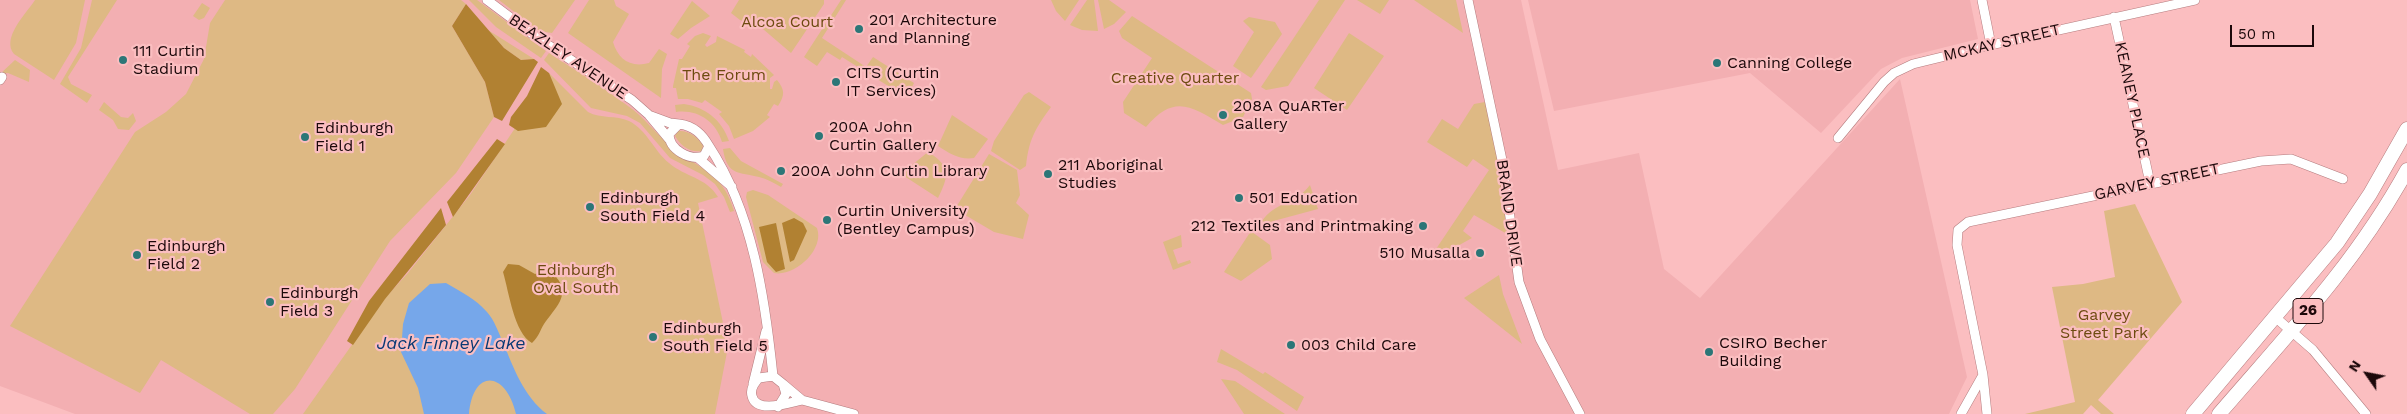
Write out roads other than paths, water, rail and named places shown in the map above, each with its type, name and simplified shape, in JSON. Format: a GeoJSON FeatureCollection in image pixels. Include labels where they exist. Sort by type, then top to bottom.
{"type":"FeatureCollection","features":[{"type":"Feature","properties":{"kind":"main road","name":"26"},"geometry":{"type":"LineString","coordinates":[[2193,414],[2343,235],[2370,194],[2407,129]]}},
{"type":"Feature","properties":{"kind":"main road","name":"26"},"geometry":{"type":"LineString","coordinates":[[2219,414],[2358,250],[2390,202],[2407,170]]}},
{"type":"Feature","properties":{"kind":"street","name":"BEAZLEY AVENUE"},"geometry":{"type":"LineString","coordinates":[[487,0],[532,34],[624,94],[649,115],[683,154],[698,158],[734,189]]}},
{"type":"Feature","properties":{"kind":"street","name":"BRAND DRIVE"},"geometry":{"type":"LineString","coordinates":[[1468,0],[1504,170],[1519,282],[1540,339],[1580,414]]}},
{"type":"Feature","properties":{"kind":"street"},"geometry":{"type":"LineString","coordinates":[[1982,0],[1991,45]]}},
{"type":"Feature","properties":{"kind":"street","name":"MCKAY STREET"},"geometry":{"type":"LineString","coordinates":[[1838,138],[1877,89],[1894,73],[1913,64],[2195,0]]}},
{"type":"Feature","properties":{"kind":"street","name":"KEANEY PLACE"},"geometry":{"type":"LineString","coordinates":[[2114,17],[2150,184]]}},
{"type":"Feature","properties":{"kind":"street","name":"BEAZLEY AVENUE"},"geometry":{"type":"LineString","coordinates":[[649,115],[670,123],[698,130],[725,171],[734,189],[752,251],[768,323],[773,376]]}},
{"type":"Feature","properties":{"kind":"street"},"geometry":{"type":"LineString","coordinates":[[669,139],[672,130],[679,124]]}},
{"type":"Feature","properties":{"kind":"street"},"geometry":{"type":"LineString","coordinates":[[698,158],[704,156],[709,146]]}},
{"type":"Feature","properties":{"kind":"street","name":"GARVEY STREET"},"geometry":{"type":"LineString","coordinates":[[1983,375],[1957,245],[1958,230],[1968,222],[2261,161],[2291,159],[2343,179]]}},
{"type":"Feature","properties":{"kind":"street"},"geometry":{"type":"LineString","coordinates":[[2275,317],[2323,361],[2366,414]]}},
{"type":"Feature","properties":{"kind":"street","name":"BEAZLEY AVENUE"},"geometry":{"type":"LineString","coordinates":[[753,386],[768,323]]}},
{"type":"Feature","properties":{"kind":"street"},"geometry":{"type":"LineString","coordinates":[[1961,414],[1983,375]]}},
{"type":"Feature","properties":{"kind":"street"},"geometry":{"type":"LineString","coordinates":[[1983,375],[1987,414]]}},
{"type":"Feature","properties":{"kind":"street"},"geometry":{"type":"LineString","coordinates":[[753,411],[753,386],[763,376],[773,376],[802,400],[854,414]]}},
{"type":"Feature","properties":{"kind":"street"},"geometry":{"type":"LineString","coordinates":[[774,410],[786,394],[783,384]]}},
{"type":"Feature","properties":{"kind":"street"},"geometry":{"type":"LineString","coordinates":[[753,400],[761,408],[774,410],[802,400]]}},
{"type":"Feature","properties":{"kind":"water","name":"Jack Finney Lake"},"geometry":{"type":"Polygon","coordinates":[[[446,283],[473,299],[490,315],[520,381],[532,399],[547,414],[516,414],[505,389],[498,383],[490,381],[483,382],[477,389],[472,399],[469,414],[424,414],[418,388],[401,352],[403,324],[409,303],[430,284],[446,283]]]}},
{"type":"Feature","properties":{"kind":"place","name":"201 Architecture and Planning"},"geometry":{"type":"Point","coordinates":[859,29]}},
{"type":"Feature","properties":{"kind":"place","name":"111 Curtin Stadium"},"geometry":{"type":"Point","coordinates":[123,60]}},
{"type":"Feature","properties":{"kind":"place","name":"Canning College"},"geometry":{"type":"Point","coordinates":[1717,63]}},
{"type":"Feature","properties":{"kind":"place","name":"CITS (Curtin IT Services)"},"geometry":{"type":"Point","coordinates":[836,82]}},
{"type":"Feature","properties":{"kind":"place","name":"208A QuARTer Gallery"},"geometry":{"type":"Point","coordinates":[1223,115]}},
{"type":"Feature","properties":{"kind":"place","name":"200A John Curtin Gallery"},"geometry":{"type":"Point","coordinates":[819,136]}},
{"type":"Feature","properties":{"kind":"place","name":"Edinburgh Field 1"},"geometry":{"type":"Point","coordinates":[305,137]}},
{"type":"Feature","properties":{"kind":"place","name":"200A John Curtin Library"},"geometry":{"type":"Point","coordinates":[781,171]}},
{"type":"Feature","properties":{"kind":"place","name":"211 Aboriginal Studies"},"geometry":{"type":"Point","coordinates":[1048,174]}},
{"type":"Feature","properties":{"kind":"place","name":"501 Education"},"geometry":{"type":"Point","coordinates":[1239,198]}},
{"type":"Feature","properties":{"kind":"place","name":"Edinburgh South Field 4"},"geometry":{"type":"Point","coordinates":[590,207]}},
{"type":"Feature","properties":{"kind":"place","name":"Curtin University (Bentley Campus)"},"geometry":{"type":"Point","coordinates":[827,220]}},
{"type":"Feature","properties":{"kind":"place","name":"212 Textiles and Printmaking"},"geometry":{"type":"Point","coordinates":[1423,226]}},
{"type":"Feature","properties":{"kind":"place","name":"510 Musalla"},"geometry":{"type":"Point","coordinates":[1480,253]}},
{"type":"Feature","properties":{"kind":"place","name":"Edinburgh Field 2"},"geometry":{"type":"Point","coordinates":[137,255]}},
{"type":"Feature","properties":{"kind":"place","name":"Edinburgh Field 3"},"geometry":{"type":"Point","coordinates":[270,302]}},
{"type":"Feature","properties":{"kind":"place","name":"Edinburgh South Field 5"},"geometry":{"type":"Point","coordinates":[653,337]}},
{"type":"Feature","properties":{"kind":"place","name":"003 Child Care"},"geometry":{"type":"Point","coordinates":[1291,345]}},
{"type":"Feature","properties":{"kind":"place","name":"CSIRO Becher Building"},"geometry":{"type":"Point","coordinates":[1709,352]}},
{"type":"Feature","properties":{"kind":"park label","name":"Alcoa Court"},"geometry":{"type":"Point","coordinates":[787,22]}},
{"type":"Feature","properties":{"kind":"park label","name":"The Forum"},"geometry":{"type":"Point","coordinates":[724,75]}},
{"type":"Feature","properties":{"kind":"park label","name":"Creative Quarter"},"geometry":{"type":"Point","coordinates":[1175,78]}},
{"type":"Feature","properties":{"kind":"park label","name":"Edinburgh Oval South"},"geometry":{"type":"Point","coordinates":[576,279]}},
{"type":"Feature","properties":{"kind":"park label","name":"Garvey Street Park"},"geometry":{"type":"Point","coordinates":[2104,324]}}]}
